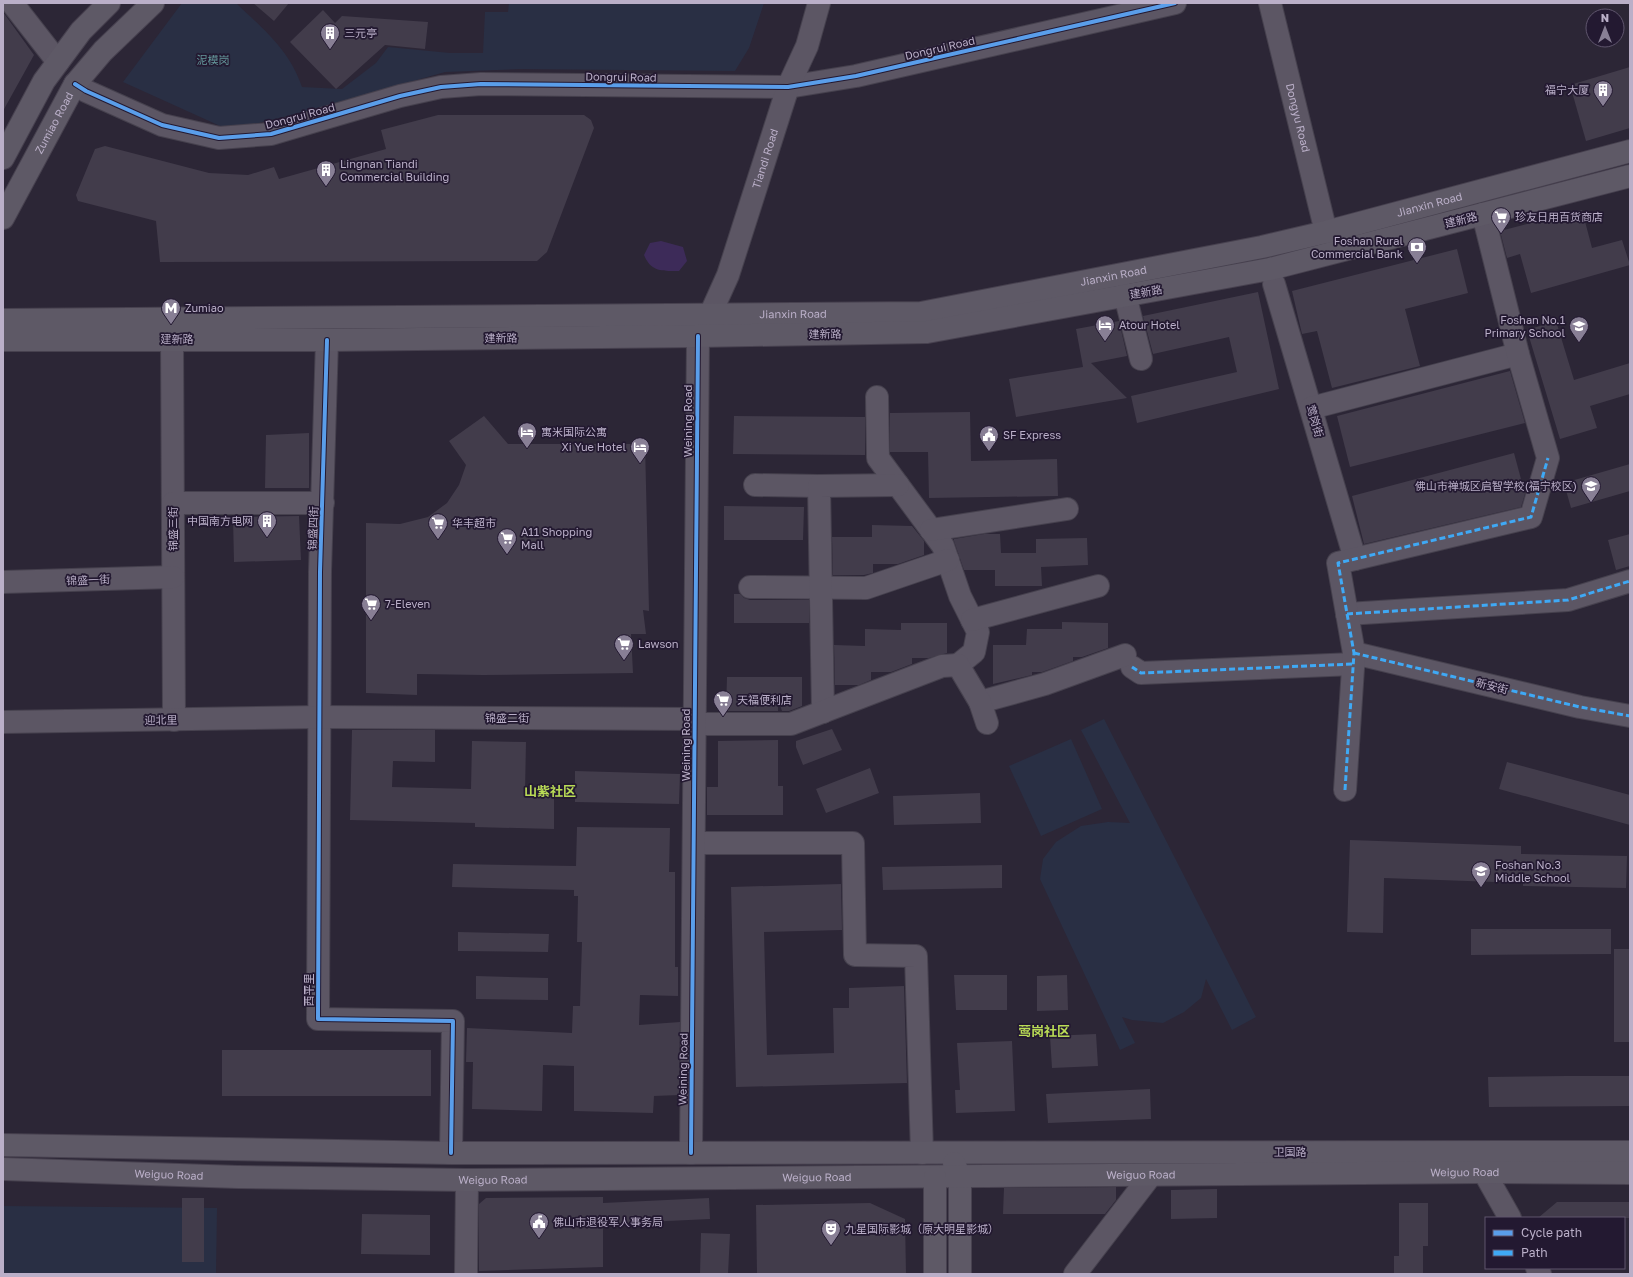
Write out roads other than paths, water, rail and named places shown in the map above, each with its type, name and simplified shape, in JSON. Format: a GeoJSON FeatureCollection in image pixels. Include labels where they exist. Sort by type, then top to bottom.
{"type":"FeatureCollection","features":[{"type":"Feature","properties":{"kind":"main road"},"geometry":{"type":"LineString","coordinates":[[3,158],[44,81],[81,31],[109,3]]}},
{"type":"Feature","properties":{"kind":"main road","name":"Zumiao Road"},"geometry":{"type":"LineString","coordinates":[[3,218],[75,84],[103,51],[153,3]]}},
{"type":"Feature","properties":{"kind":"main road","name":"Jianxin Road"},"geometry":{"type":"LineString","coordinates":[[3,320],[921,313],[1154,268],[1326,232],[1630,151]]}},
{"type":"Feature","properties":{"kind":"main road","name":"建新路"},"geometry":{"type":"LineString","coordinates":[[3,340],[327,340],[927,332],[1270,269],[1630,176]]}},
{"type":"Feature","properties":{"kind":"main road","name":"卫国路"},"geometry":{"type":"LineString","coordinates":[[3,1144],[451,1153],[1630,1152]]}},
{"type":"Feature","properties":{"kind":"main road"},"geometry":{"type":"LineString","coordinates":[[935,1274],[935,1177],[950,1153]]}},
{"type":"Feature","properties":{"kind":"main road"},"geometry":{"type":"LineString","coordinates":[[950,1153],[960,1177],[960,1274]]}},
{"type":"Feature","properties":{"kind":"main road","name":"Weiguo Road"},"geometry":{"type":"LineString","coordinates":[[3,1169],[238,1177],[466,1180],[1484,1172],[1630,1173]]}},
{"type":"Feature","properties":{"kind":"street"},"geometry":{"type":"LineString","coordinates":[[12,3],[58,62]]}},
{"type":"Feature","properties":{"kind":"street","name":"Tiandi Road"},"geometry":{"type":"LineString","coordinates":[[710,315],[728,275],[788,87],[807,46],[819,3]]}},
{"type":"Feature","properties":{"kind":"street","name":"Dongrui Road"},"geometry":{"type":"LineString","coordinates":[[75,84],[86,91],[162,125],[219,138],[271,134],[400,96],[441,87],[481,84],[788,87],[856,76],[1175,3]]}},
{"type":"Feature","properties":{"kind":"street","name":"Dongyu Road"},"geometry":{"type":"LineString","coordinates":[[1270,3],[1326,232]]}},
{"type":"Feature","properties":{"kind":"street"},"geometry":{"type":"LineString","coordinates":[[1345,790],[1354,658],[1338,563],[1532,518],[1548,458],[1518,354],[1483,214]]}},
{"type":"Feature","properties":{"kind":"street","name":"莺岗街"},"geometry":{"type":"LineString","coordinates":[[1274,284],[1355,559]]}},
{"type":"Feature","properties":{"kind":"street"},"geometry":{"type":"LineString","coordinates":[[1126,295],[1141,360]]}},
{"type":"Feature","properties":{"kind":"street","name":"Weining Road"},"geometry":{"type":"LineString","coordinates":[[691,1153],[698,336]]}},
{"type":"Feature","properties":{"kind":"street","name":"锦盛三街"},"geometry":{"type":"LineString","coordinates":[[172,339],[174,720]]}},
{"type":"Feature","properties":{"kind":"street","name":"锦盛四街"},"geometry":{"type":"LineString","coordinates":[[319,717],[320,572],[327,340]]}},
{"type":"Feature","properties":{"kind":"street"},"geometry":{"type":"LineString","coordinates":[[1311,408],[1518,354]]}},
{"type":"Feature","properties":{"kind":"street"},"geometry":{"type":"LineString","coordinates":[[877,397],[878,458],[943,546],[960,596],[978,632],[974,652],[958,665],[980,702],[987,723]]}},
{"type":"Feature","properties":{"kind":"street"},"geometry":{"type":"LineString","coordinates":[[755,485],[898,485]]}},
{"type":"Feature","properties":{"kind":"street"},"geometry":{"type":"LineString","coordinates":[[819,486],[823,712]]}},
{"type":"Feature","properties":{"kind":"street"},"geometry":{"type":"LineString","coordinates":[[172,503],[323,503]]}},
{"type":"Feature","properties":{"kind":"street"},"geometry":{"type":"LineString","coordinates":[[931,530],[1067,509]]}},
{"type":"Feature","properties":{"kind":"street"},"geometry":{"type":"LineString","coordinates":[[750,588],[866,588],[948,560]]}},
{"type":"Feature","properties":{"kind":"street","name":"锦盛一街"},"geometry":{"type":"LineString","coordinates":[[3,582],[173,577]]}},
{"type":"Feature","properties":{"kind":"street"},"geometry":{"type":"LineString","coordinates":[[1347,614],[1568,600],[1630,581]]}},
{"type":"Feature","properties":{"kind":"street"},"geometry":{"type":"LineString","coordinates":[[972,620],[1098,586]]}},
{"type":"Feature","properties":{"kind":"street","name":"新安街"},"geometry":{"type":"LineString","coordinates":[[980,702],[1128,661],[1141,672],[1354,658],[1580,707],[1630,716]]}},
{"type":"Feature","properties":{"kind":"street","name":"锦盛二街"},"geometry":{"type":"LineString","coordinates":[[319,717],[791,724],[942,666],[958,665]]}},
{"type":"Feature","properties":{"kind":"street","name":"迎北里"},"geometry":{"type":"LineString","coordinates":[[3,722],[319,717]]}},
{"type":"Feature","properties":{"kind":"street","name":"西平里"},"geometry":{"type":"LineString","coordinates":[[319,717],[318,1019],[453,1021],[451,1153]]}},
{"type":"Feature","properties":{"kind":"street"},"geometry":{"type":"LineString","coordinates":[[694,843],[853,843],[855,955],[916,956],[922,1153]]}},
{"type":"Feature","properties":{"kind":"street"},"geometry":{"type":"LineString","coordinates":[[1484,1172],[1509,1217]]}},
{"type":"Feature","properties":{"kind":"street"},"geometry":{"type":"LineString","coordinates":[[1075,1274],[1151,1175]]}},
{"type":"Feature","properties":{"kind":"street"},"geometry":{"type":"LineString","coordinates":[[466,1180],[466,1274]]}},
{"type":"Feature","properties":{"kind":"place","name":"三元亭"},"geometry":{"type":"Point","coordinates":[330,50]}},
{"type":"Feature","properties":{"kind":"place","name":"福宁大厦"},"geometry":{"type":"Point","coordinates":[1603,107]}},
{"type":"Feature","properties":{"kind":"place","name":"Lingnan Tiandi Commercial Building"},"geometry":{"type":"Point","coordinates":[326,187]}},
{"type":"Feature","properties":{"kind":"place","name":"珍友日用百货商店"},"geometry":{"type":"Point","coordinates":[1501,234]}},
{"type":"Feature","properties":{"kind":"place","name":"Foshan Rural Commercial Bank"},"geometry":{"type":"Point","coordinates":[1417,264]}},
{"type":"Feature","properties":{"kind":"place","name":"Zumiao"},"geometry":{"type":"Point","coordinates":[171,325]}},
{"type":"Feature","properties":{"kind":"place","name":"Atour Hotel"},"geometry":{"type":"Point","coordinates":[1105,342]}},
{"type":"Feature","properties":{"kind":"place","name":"Foshan No.1 Primary School"},"geometry":{"type":"Point","coordinates":[1579,343]}},
{"type":"Feature","properties":{"kind":"place","name":"寓米国际公寓"},"geometry":{"type":"Point","coordinates":[527,449]}},
{"type":"Feature","properties":{"kind":"place","name":"SF Express"},"geometry":{"type":"Point","coordinates":[989,452]}},
{"type":"Feature","properties":{"kind":"place","name":"Xi Yue Hotel"},"geometry":{"type":"Point","coordinates":[640,464]}},
{"type":"Feature","properties":{"kind":"place","name":"佛山市禅城区启智学校(福宁校区)"},"geometry":{"type":"Point","coordinates":[1591,503]}},
{"type":"Feature","properties":{"kind":"place","name":"中国南方电网"},"geometry":{"type":"Point","coordinates":[267,538]}},
{"type":"Feature","properties":{"kind":"place","name":"华丰超市"},"geometry":{"type":"Point","coordinates":[438,540]}},
{"type":"Feature","properties":{"kind":"place","name":"A11 Shopping Mall"},"geometry":{"type":"Point","coordinates":[507,555]}},
{"type":"Feature","properties":{"kind":"place","name":"7-Eleven"},"geometry":{"type":"Point","coordinates":[371,621]}},
{"type":"Feature","properties":{"kind":"place","name":"Lawson"},"geometry":{"type":"Point","coordinates":[624,661]}},
{"type":"Feature","properties":{"kind":"place","name":"天福便利店"},"geometry":{"type":"Point","coordinates":[723,717]}},
{"type":"Feature","properties":{"kind":"place","name":"Foshan No.3 Middle School"},"geometry":{"type":"Point","coordinates":[1481,888]}},
{"type":"Feature","properties":{"kind":"place","name":"佛山市退役军人事务局"},"geometry":{"type":"Point","coordinates":[539,1239]}},
{"type":"Feature","properties":{"kind":"place","name":"九星国际影城（原大明星影城）"},"geometry":{"type":"Point","coordinates":[831,1246]}},
{"type":"Feature","properties":{"kind":"district","name":"山紫社区"},"geometry":{"type":"Point","coordinates":[550,791]}},
{"type":"Feature","properties":{"kind":"district","name":"莺岗社区"},"geometry":{"type":"Point","coordinates":[1044,1031]}},
{"type":"Feature","properties":{"kind":"park label","name":"泥模岗"},"geometry":{"type":"Point","coordinates":[213,60]}}]}
